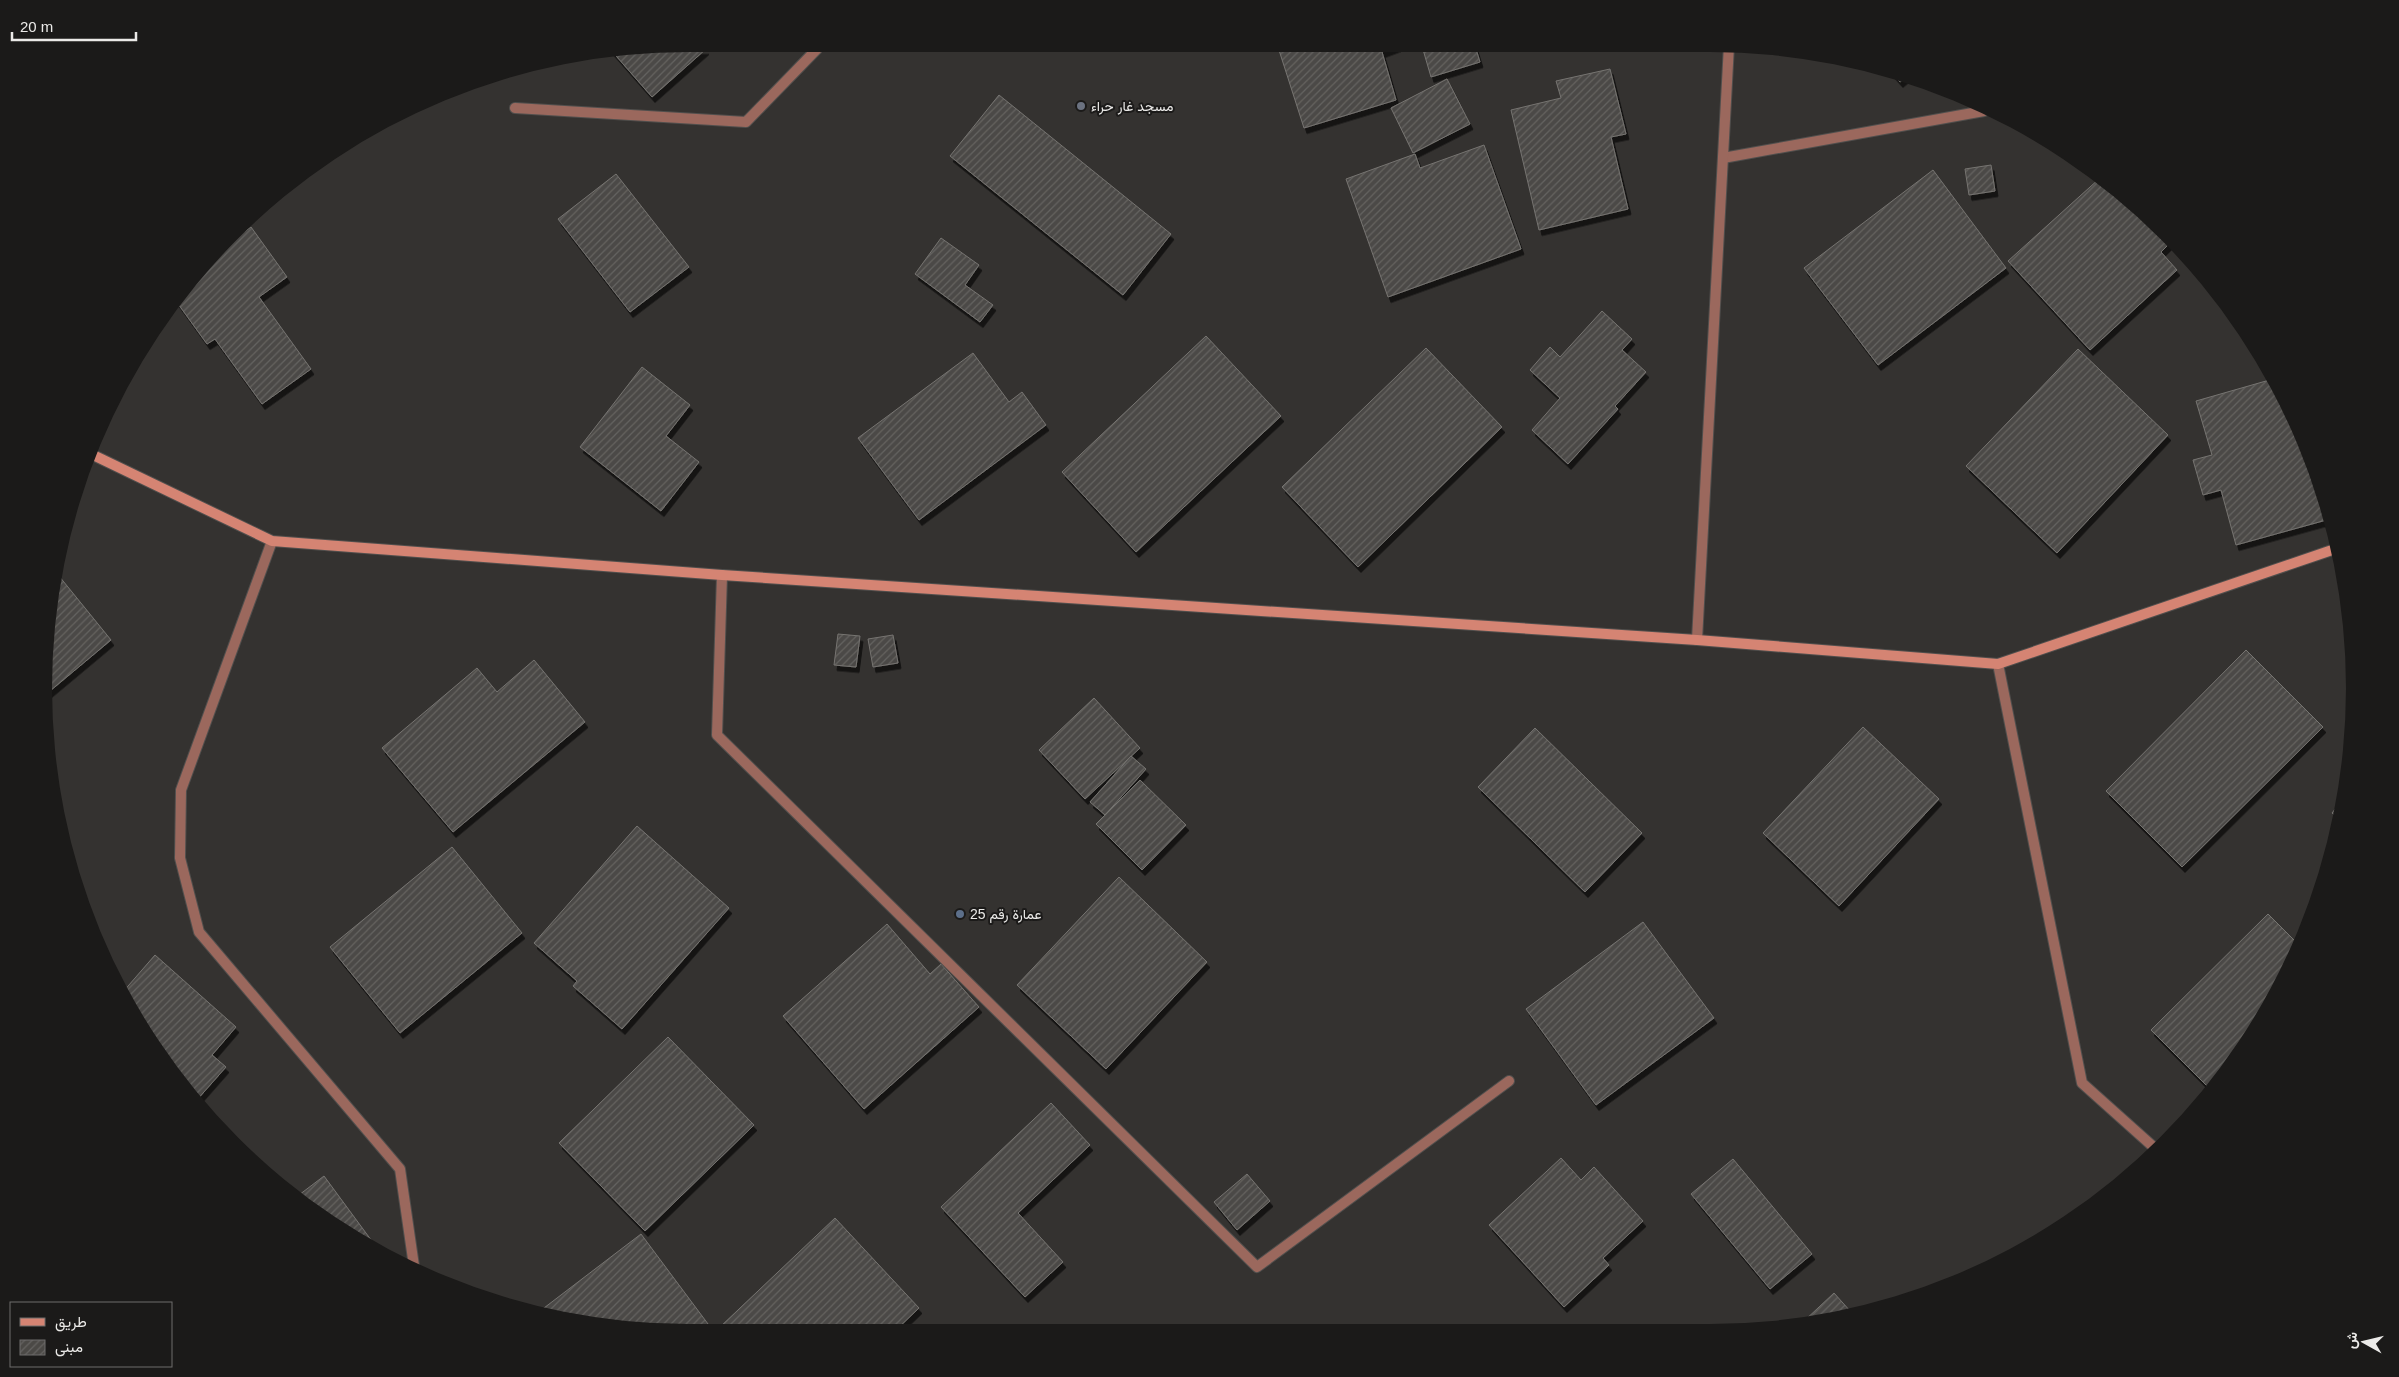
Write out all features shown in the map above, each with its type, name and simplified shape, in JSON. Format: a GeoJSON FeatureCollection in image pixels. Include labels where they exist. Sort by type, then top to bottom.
{"type":"FeatureCollection","features":[{"type":"Feature","properties":{"kind":"street"},"geometry":{"type":"LineString","coordinates":[[515,108],[746,122],[812,53]]}},
{"type":"Feature","properties":{"kind":"street"},"geometry":{"type":"LineString","coordinates":[[1697,640],[1729,53]]}},
{"type":"Feature","properties":{"kind":"street"},"geometry":{"type":"LineString","coordinates":[[1723,158],[1979,112]]}},
{"type":"Feature","properties":{"kind":"street"},"geometry":{"type":"LineString","coordinates":[[97,457],[272,541],[722,574],[1697,640],[1998,664],[2331,550]]}},
{"type":"Feature","properties":{"kind":"street"},"geometry":{"type":"LineString","coordinates":[[272,541],[181,790],[180,858],[200,932],[400,1169],[413,1262]]}},
{"type":"Feature","properties":{"kind":"street"},"geometry":{"type":"LineString","coordinates":[[722,574],[717,735],[1257,1267],[1509,1081]]}},
{"type":"Feature","properties":{"kind":"street"},"geometry":{"type":"LineString","coordinates":[[1998,664],[2082,1083],[2152,1146]]}},
{"type":"Feature","properties":{"kind":"building"},"geometry":{"type":"Polygon","coordinates":[[[702,53],[652,97],[617,57],[702,53]]]}},
{"type":"Feature","properties":{"kind":"building"},"geometry":{"type":"Polygon","coordinates":[[[1280,53],[1382,53],[1396,100],[1304,128],[1280,53]]]}},
{"type":"Feature","properties":{"kind":"building"},"geometry":{"type":"Polygon","coordinates":[[[1424,53],[1477,53],[1480,62],[1431,77],[1424,53]]]}},
{"type":"Feature","properties":{"kind":"building"},"geometry":{"type":"Polygon","coordinates":[[[1610,69],[1626,134],[1611,137],[1628,209],[1539,230],[1511,110],[1561,98],[1556,81],[1610,69]]]}},
{"type":"Feature","properties":{"kind":"building"},"geometry":{"type":"Polygon","coordinates":[[[1447,79],[1470,124],[1413,153],[1391,108],[1447,79]]]}},
{"type":"Feature","properties":{"kind":"building"},"geometry":{"type":"Polygon","coordinates":[[[999,95],[1171,234],[1123,295],[950,156],[999,95]]]}},
{"type":"Feature","properties":{"kind":"building"},"geometry":{"type":"Polygon","coordinates":[[[1484,145],[1521,249],[1388,297],[1346,179],[1415,154],[1420,168],[1484,145]]]}},
{"type":"Feature","properties":{"kind":"building"},"geometry":{"type":"Polygon","coordinates":[[[1991,165],[1995,191],[1969,195],[1965,169],[1991,165]]]}},
{"type":"Feature","properties":{"kind":"building"},"geometry":{"type":"Polygon","coordinates":[[[1933,170],[2006,268],[1878,365],[1804,268],[1933,170]]]}},
{"type":"Feature","properties":{"kind":"building"},"geometry":{"type":"Polygon","coordinates":[[[616,174],[689,267],[630,312],[558,219],[616,174]]]}},
{"type":"Feature","properties":{"kind":"building"},"geometry":{"type":"Polygon","coordinates":[[[2095,182],[2130,210],[2167,246],[2161,252],[2177,270],[2090,350],[2008,261],[2095,182]]]}},
{"type":"Feature","properties":{"kind":"building"},"geometry":{"type":"Polygon","coordinates":[[[251,227],[287,277],[259,297],[311,369],[262,404],[215,339],[207,344],[180,307],[210,269],[251,227]]]}},
{"type":"Feature","properties":{"kind":"building"},"geometry":{"type":"Polygon","coordinates":[[[941,238],[979,265],[965,285],[993,305],[980,322],[915,274],[941,238]]]}},
{"type":"Feature","properties":{"kind":"building"},"geometry":{"type":"Polygon","coordinates":[[[1602,311],[1632,339],[1622,350],[1646,372],[1615,406],[1618,409],[1568,464],[1532,430],[1560,398],[1530,370],[1550,347],[1560,357],[1602,311]]]}},
{"type":"Feature","properties":{"kind":"building"},"geometry":{"type":"Polygon","coordinates":[[[1206,336],[1281,416],[1136,552],[1062,472],[1206,336]]]}},
{"type":"Feature","properties":{"kind":"building"},"geometry":{"type":"Polygon","coordinates":[[[1426,348],[1502,427],[1358,567],[1282,487],[1426,348]]]}},
{"type":"Feature","properties":{"kind":"building"},"geometry":{"type":"Polygon","coordinates":[[[2078,349],[2168,435],[2057,553],[1966,466],[2078,349]]]}},
{"type":"Feature","properties":{"kind":"building"},"geometry":{"type":"Polygon","coordinates":[[[973,353],[1009,402],[1022,392],[1046,425],[919,520],[858,438],[973,353]]]}},
{"type":"Feature","properties":{"kind":"building"},"geometry":{"type":"Polygon","coordinates":[[[642,367],[690,405],[666,436],[699,462],[661,511],[580,447],[642,367]]]}},
{"type":"Feature","properties":{"kind":"building"},"geometry":{"type":"Polygon","coordinates":[[[2266,381],[2281,407],[2298,445],[2313,484],[2324,521],[2236,545],[2221,490],[2203,495],[2193,460],[2212,455],[2196,401],[2266,381]]]}},
{"type":"Feature","properties":{"kind":"building"},"geometry":{"type":"Polygon","coordinates":[[[62,580],[111,640],[52,689],[54,647],[62,580]]]}},
{"type":"Feature","properties":{"kind":"building"},"geometry":{"type":"Polygon","coordinates":[[[838,634],[860,636],[856,667],[834,665],[838,634]]]}},
{"type":"Feature","properties":{"kind":"building"},"geometry":{"type":"Polygon","coordinates":[[[893,635],[898,663],[873,667],[868,639],[893,635]]]}},
{"type":"Feature","properties":{"kind":"building"},"geometry":{"type":"Polygon","coordinates":[[[2246,650],[2323,727],[2182,867],[2106,791],[2246,650]]]}},
{"type":"Feature","properties":{"kind":"building"},"geometry":{"type":"Polygon","coordinates":[[[534,660],[585,722],[453,832],[382,748],[477,668],[497,692],[534,660]]]}},
{"type":"Feature","properties":{"kind":"building"},"geometry":{"type":"Polygon","coordinates":[[[1094,698],[1140,748],[1085,799],[1039,750],[1094,698]]]}},
{"type":"Feature","properties":{"kind":"building"},"geometry":{"type":"Polygon","coordinates":[[[1863,727],[1939,799],[1839,906],[1763,833],[1863,727]]]}},
{"type":"Feature","properties":{"kind":"building"},"geometry":{"type":"Polygon","coordinates":[[[1535,728],[1642,833],[1585,892],[1478,787],[1535,728]]]}},
{"type":"Feature","properties":{"kind":"building"},"geometry":{"type":"Polygon","coordinates":[[[1131,756],[1146,769],[1105,815],[1090,802],[1131,756]]]}},
{"type":"Feature","properties":{"kind":"building"},"geometry":{"type":"Polygon","coordinates":[[[1140,780],[1186,825],[1142,870],[1096,824],[1140,780]]]}},
{"type":"Feature","properties":{"kind":"building"},"geometry":{"type":"Polygon","coordinates":[[[637,826],[729,908],[622,1029],[573,986],[577,981],[534,943],[637,826]]]}},
{"type":"Feature","properties":{"kind":"building"},"geometry":{"type":"Polygon","coordinates":[[[452,847],[522,933],[400,1033],[330,947],[452,847]]]}},
{"type":"Feature","properties":{"kind":"building"},"geometry":{"type":"Polygon","coordinates":[[[1119,877],[1207,962],[1106,1069],[1017,985],[1119,877]]]}},
{"type":"Feature","properties":{"kind":"building"},"geometry":{"type":"Polygon","coordinates":[[[2268,914],[2294,940],[2281,970],[2261,1006],[2239,1042],[2207,1086],[2151,1030],[2268,914]]]}},
{"type":"Feature","properties":{"kind":"building"},"geometry":{"type":"Polygon","coordinates":[[[1643,922],[1714,1018],[1596,1105],[1526,1009],[1643,922]]]}},
{"type":"Feature","properties":{"kind":"building"},"geometry":{"type":"Polygon","coordinates":[[[887,924],[930,974],[941,964],[979,1007],[864,1109],[783,1016],[887,924]]]}},
{"type":"Feature","properties":{"kind":"building"},"geometry":{"type":"Polygon","coordinates":[[[155,955],[236,1027],[212,1055],[226,1067],[200,1096],[160,1042],[127,987],[155,955]]]}},
{"type":"Feature","properties":{"kind":"building"},"geometry":{"type":"Polygon","coordinates":[[[668,1037],[754,1125],[645,1231],[559,1143],[668,1037]]]}},
{"type":"Feature","properties":{"kind":"building"},"geometry":{"type":"Polygon","coordinates":[[[1051,1103],[1090,1145],[1018,1213],[1063,1262],[1025,1297],[941,1207],[1051,1103]]]}},
{"type":"Feature","properties":{"kind":"building"},"geometry":{"type":"Polygon","coordinates":[[[1561,1158],[1581,1180],[1594,1167],[1643,1221],[1603,1258],[1609,1265],[1564,1307],[1489,1225],[1561,1158]]]}},
{"type":"Feature","properties":{"kind":"building"},"geometry":{"type":"Polygon","coordinates":[[[1733,1159],[1812,1254],[1770,1289],[1691,1194],[1733,1159]]]}},
{"type":"Feature","properties":{"kind":"building"},"geometry":{"type":"Polygon","coordinates":[[[1247,1174],[1270,1201],[1237,1230],[1214,1202],[1247,1174]]]}},
{"type":"Feature","properties":{"kind":"building"},"geometry":{"type":"Polygon","coordinates":[[[324,1176],[371,1239],[335,1217],[301,1193],[324,1176]]]}},
{"type":"Feature","properties":{"kind":"building"},"geometry":{"type":"Polygon","coordinates":[[[835,1218],[919,1308],[902,1324],[723,1324],[835,1218]]]}},
{"type":"Feature","properties":{"kind":"building"},"geometry":{"type":"Polygon","coordinates":[[[641,1234],[708,1324],[647,1323],[605,1319],[544,1308],[641,1234]]]}},
{"type":"Feature","properties":{"kind":"building"},"geometry":{"type":"Polygon","coordinates":[[[1834,1293],[1848,1309],[1835,1312],[1809,1316],[1834,1293]]]}},
{"type":"Feature","properties":{"kind":"place","name":"مسجد غار حراء"},"geometry":{"type":"Point","coordinates":[1081,106]}},
{"type":"Feature","properties":{"kind":"place","name":"عمارة رقم 25"},"geometry":{"type":"Point","coordinates":[960,914]}}]}
